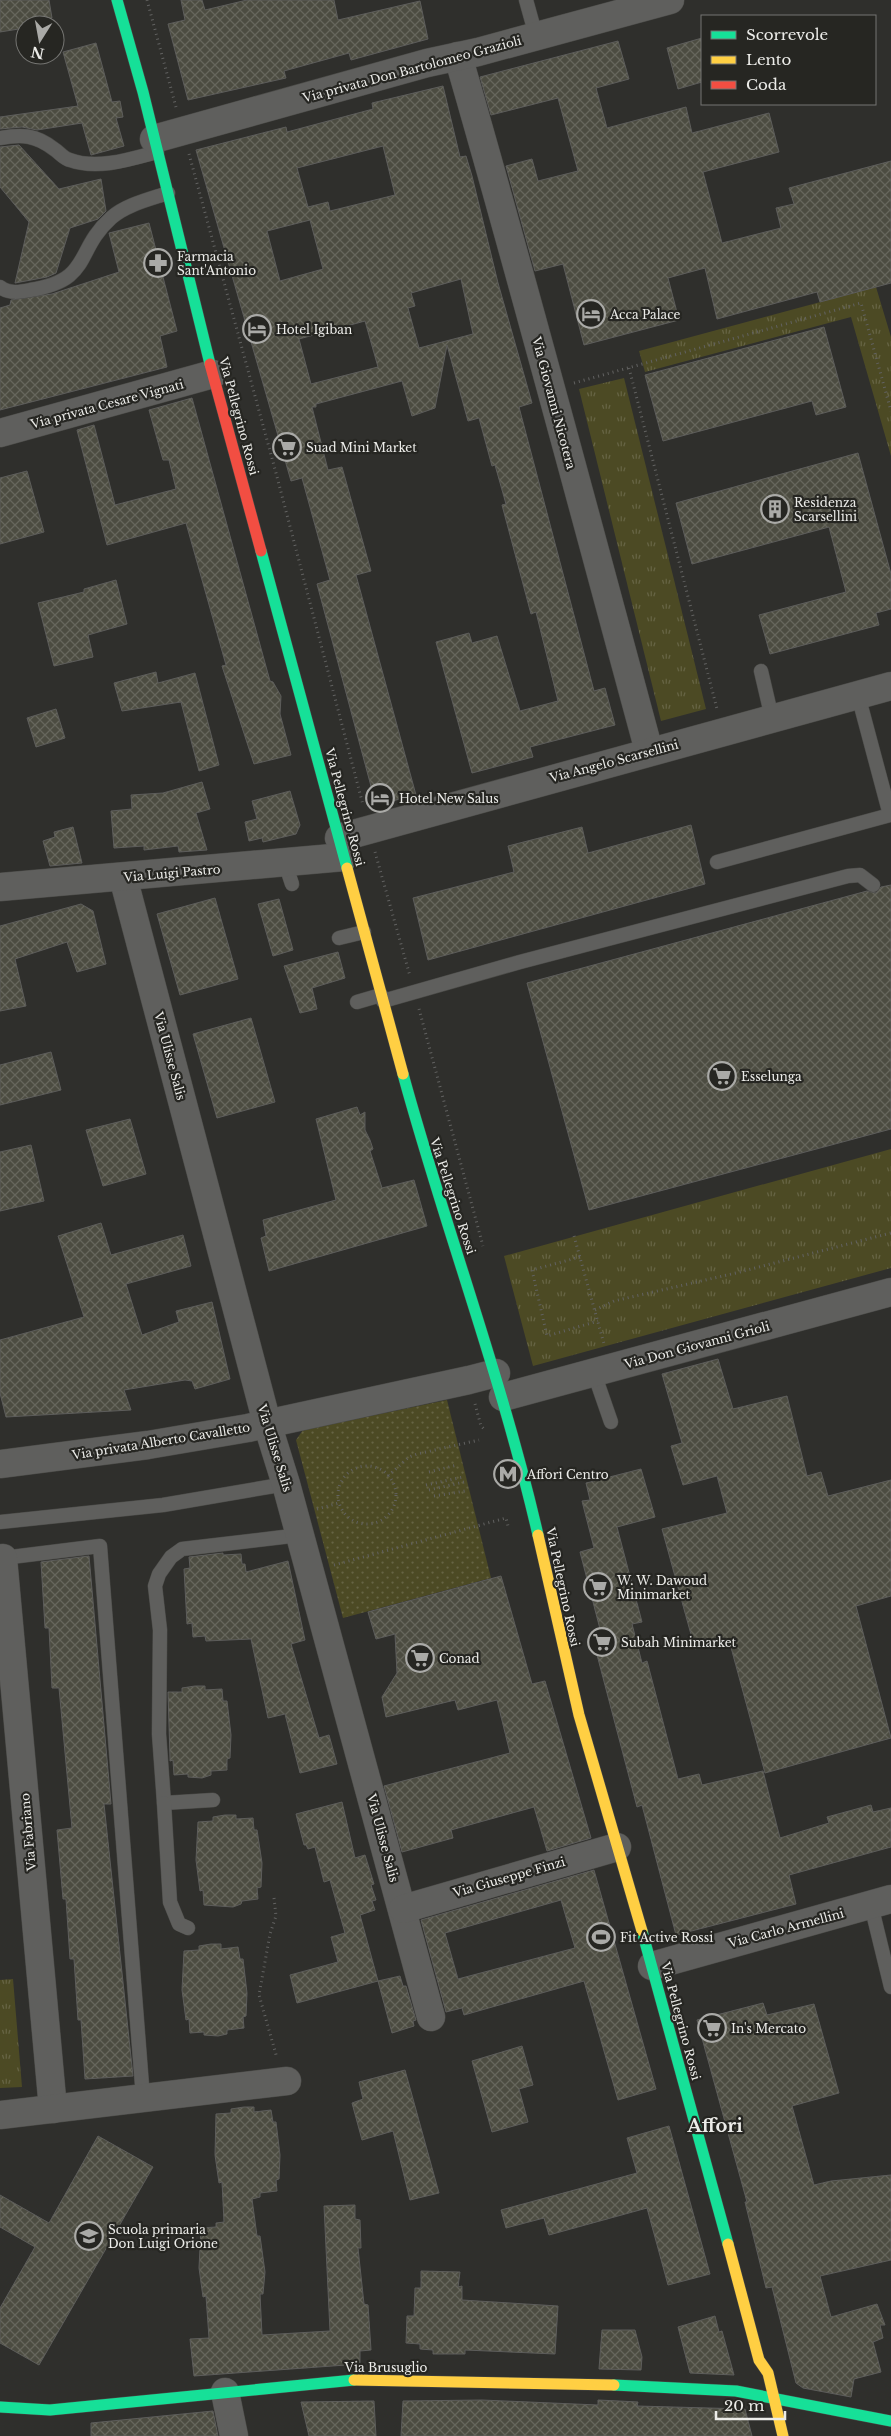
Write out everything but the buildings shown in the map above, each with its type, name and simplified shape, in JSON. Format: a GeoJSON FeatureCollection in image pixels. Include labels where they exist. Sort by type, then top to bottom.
{"type":"FeatureCollection","features":[{"type":"Feature","properties":{"kind":"main road","name":"Via Pellegrino Rossi"},"geometry":{"type":"LineString","coordinates":[[117,0],[213,374],[420,1137],[499,1385],[529,1496],[577,1706],[616,1847],[652,1966],[759,2360],[768,2372],[783,2436]]}},
{"type":"Feature","properties":{"kind":"main road","name":"Via Brusuglio"},"geometry":{"type":"LineString","coordinates":[[0,2408],[50,2410],[366,2379],[620,2385],[736,2391],[891,2421]]}},
{"type":"Feature","properties":{"kind":"street","name":"Via privata Don Bartolomeo Grazioli"},"geometry":{"type":"LineString","coordinates":[[156,146],[458,56],[670,0]]}},
{"type":"Feature","properties":{"kind":"street","name":"Via Giovanni Nicotera"},"geometry":{"type":"LineString","coordinates":[[458,56],[542,327],[649,751]]}},
{"type":"Feature","properties":{"kind":"street","name":"Via privata Cesare Vignati"},"geometry":{"type":"LineString","coordinates":[[0,433],[213,374]]}},
{"type":"Feature","properties":{"kind":"street","name":"Via Angelo Scarsellini"},"geometry":{"type":"LineString","coordinates":[[341,847],[649,751],[891,686]]}},
{"type":"Feature","properties":{"kind":"street","name":"Via Luigi Pastro"},"geometry":{"type":"LineString","coordinates":[[0,887],[123,877],[289,873],[341,847]]}},
{"type":"Feature","properties":{"kind":"street","name":"Via Ulisse Salis"},"geometry":{"type":"LineString","coordinates":[[123,877],[267,1423],[286,1484],[305,1523],[432,2017]]}},
{"type":"Feature","properties":{"kind":"street","name":"Via Don Giovanni Grioli"},"geometry":{"type":"LineString","coordinates":[[499,1385],[594,1374],[891,1292]]}},
{"type":"Feature","properties":{"kind":"street","name":"Via privata Alberto Cavalletto"},"geometry":{"type":"LineString","coordinates":[[0,1464],[148,1445],[267,1423],[469,1380],[499,1385]]}},
{"type":"Feature","properties":{"kind":"street","name":"Via Fabriano"},"geometry":{"type":"LineString","coordinates":[[2,1558],[53,2109]]}},
{"type":"Feature","properties":{"kind":"street","name":"Via Giuseppe Finzi"},"geometry":{"type":"LineString","coordinates":[[403,1909],[616,1847]]}},
{"type":"Feature","properties":{"kind":"street","name":"Via Carlo Armellini"},"geometry":{"type":"LineString","coordinates":[[652,1966],[881,1902]]}},
{"type":"Feature","properties":{"kind":"street"},"geometry":{"type":"LineString","coordinates":[[0,2115],[283,2082]]}},
{"type":"Feature","properties":{"kind":"street"},"geometry":{"type":"LineString","coordinates":[[225,2392],[234,2436]]}},
{"type":"Feature","properties":{"kind":"lane"},"geometry":{"type":"LineString","coordinates":[[526,0],[536,36]]}},
{"type":"Feature","properties":{"kind":"lane"},"geometry":{"type":"LineString","coordinates":[[0,138],[18,135],[42,139],[69,160],[94,163],[124,161],[156,146]]}},
{"type":"Feature","properties":{"kind":"lane"},"geometry":{"type":"LineString","coordinates":[[0,287],[15,292],[52,287],[73,274],[89,250],[98,231],[113,216],[145,200],[168,194]]}},
{"type":"Feature","properties":{"kind":"lane"},"geometry":{"type":"LineString","coordinates":[[761,671],[772,718]]}},
{"type":"Feature","properties":{"kind":"lane"},"geometry":{"type":"LineString","coordinates":[[717,862],[891,816],[858,695]]}},
{"type":"Feature","properties":{"kind":"lane"},"geometry":{"type":"LineString","coordinates":[[358,1002],[382,998],[848,876],[860,875],[873,885]]}},
{"type":"Feature","properties":{"kind":"lane"},"geometry":{"type":"LineString","coordinates":[[340,938],[364,932]]}},
{"type":"Feature","properties":{"kind":"lane"},"geometry":{"type":"LineString","coordinates":[[594,1374],[611,1422]]}},
{"type":"Feature","properties":{"kind":"lane"},"geometry":{"type":"LineString","coordinates":[[0,1522],[163,1505],[286,1484]]}},
{"type":"Feature","properties":{"kind":"lane"},"geometry":{"type":"LineString","coordinates":[[188,1928],[179,1924],[170,1902],[159,1734],[160,1630],[155,1586],[159,1574],[171,1557],[182,1549],[305,1523]]}},
{"type":"Feature","properties":{"kind":"lane"},"geometry":{"type":"LineString","coordinates":[[2,1558],[100,1546],[143,2098]]}},
{"type":"Feature","properties":{"kind":"lane"},"geometry":{"type":"LineString","coordinates":[[164,1803],[213,1800]]}},
{"type":"Feature","properties":{"kind":"lane"},"geometry":{"type":"LineString","coordinates":[[881,1902],[891,1987]]}},
{"type":"Feature","properties":{"kind":"path"},"geometry":{"type":"LineString","coordinates":[[147,0],[178,115]]}},
{"type":"Feature","properties":{"kind":"path"},"geometry":{"type":"LineString","coordinates":[[187,147],[276,473],[363,807]]}},
{"type":"Feature","properties":{"kind":"path"},"geometry":{"type":"LineString","coordinates":[[571,384],[861,304],[891,411]]}},
{"type":"Feature","properties":{"kind":"path"},"geometry":{"type":"LineString","coordinates":[[629,368],[722,731]]}},
{"type":"Feature","properties":{"kind":"path"},"geometry":{"type":"LineString","coordinates":[[374,851],[411,979]]}},
{"type":"Feature","properties":{"kind":"path"},"geometry":{"type":"LineString","coordinates":[[419,1010],[486,1254]]}},
{"type":"Feature","properties":{"kind":"path"},"geometry":{"type":"LineString","coordinates":[[595,1310],[614,1301],[736,1273],[891,1233]]}},
{"type":"Feature","properties":{"kind":"path"},"geometry":{"type":"LineString","coordinates":[[574,1236],[605,1346]]}},
{"type":"Feature","properties":{"kind":"path"},"geometry":{"type":"LineString","coordinates":[[580,1257],[532,1270],[547,1336],[598,1321]]}},
{"type":"Feature","properties":{"kind":"path"},"geometry":{"type":"LineString","coordinates":[[388,1476],[416,1454],[479,1440]]}},
{"type":"Feature","properties":{"kind":"path"},"geometry":{"type":"LineString","coordinates":[[429,1472],[457,1465]]}},
{"type":"Feature","properties":{"kind":"path"},"geometry":{"type":"LineString","coordinates":[[368,1466],[382,1470],[388,1476],[396,1492],[394,1506],[383,1520],[373,1523],[360,1523],[346,1515],[340,1504],[339,1488],[344,1477],[355,1468],[368,1466]]}},
{"type":"Feature","properties":{"kind":"path"},"geometry":{"type":"LineString","coordinates":[[426,1485],[463,1476]]}},
{"type":"Feature","properties":{"kind":"path"},"geometry":{"type":"LineString","coordinates":[[429,1490],[464,1482]]}},
{"type":"Feature","properties":{"kind":"path"},"geometry":{"type":"LineString","coordinates":[[434,1496],[464,1491]]}},
{"type":"Feature","properties":{"kind":"path"},"geometry":{"type":"LineString","coordinates":[[305,1523],[340,1504]]}},
{"type":"Feature","properties":{"kind":"path"},"geometry":{"type":"LineString","coordinates":[[333,1565],[506,1518]]}},
{"type":"Feature","properties":{"kind":"path"},"geometry":{"type":"LineString","coordinates":[[274,1898],[276,1916],[259,1995],[273,2040],[283,2082]]}},
{"type":"Feature","properties":{"kind":"green space"},"geometry":{"type":"Polygon","coordinates":[[[876,287],[891,337],[891,456],[851,317],[645,372],[639,351],[876,287]]]}},
{"type":"Feature","properties":{"kind":"green space"},"geometry":{"type":"Polygon","coordinates":[[[624,378],[706,709],[661,721],[579,389],[624,378]]]}},
{"type":"Feature","properties":{"kind":"green space"},"geometry":{"type":"Polygon","coordinates":[[[891,1149],[891,1268],[533,1366],[504,1256],[891,1149]]]}},
{"type":"Feature","properties":{"kind":"green space"},"geometry":{"type":"Polygon","coordinates":[[[447,1400],[491,1578],[343,1618],[296,1440],[303,1430],[447,1400]]]}},
{"type":"Feature","properties":{"kind":"green space"},"geometry":{"type":"Polygon","coordinates":[[[13,1979],[22,2087],[0,2088],[0,1980],[13,1979]]]}},
{"type":"Feature","properties":{"kind":"traffic: fast"},"geometry":{"type":"LineString","coordinates":[[117,0],[143,92],[210,364]]}},
{"type":"Feature","properties":{"kind":"traffic: fast"},"geometry":{"type":"LineString","coordinates":[[261,551],[347,868]]}},
{"type":"Feature","properties":{"kind":"traffic: fast"},"geometry":{"type":"LineString","coordinates":[[403,1074],[419,1132],[508,1418],[538,1535]]}},
{"type":"Feature","properties":{"kind":"traffic: fast"},"geometry":{"type":"LineString","coordinates":[[642,1931],[728,2244]]}},
{"type":"Feature","properties":{"kind":"traffic: fast"},"geometry":{"type":"LineString","coordinates":[[0,2407],[50,2410],[354,2380]]}},
{"type":"Feature","properties":{"kind":"traffic: fast"},"geometry":{"type":"LineString","coordinates":[[614,2385],[736,2391],[891,2421]]}},
{"type":"Feature","properties":{"kind":"traffic: slow"},"geometry":{"type":"LineString","coordinates":[[347,868],[403,1074]]}},
{"type":"Feature","properties":{"kind":"traffic: slow"},"geometry":{"type":"LineString","coordinates":[[538,1535],[579,1715],[642,1931]]}},
{"type":"Feature","properties":{"kind":"traffic: slow"},"geometry":{"type":"LineString","coordinates":[[728,2244],[759,2360],[768,2373],[783,2436]]}},
{"type":"Feature","properties":{"kind":"traffic: slow"},"geometry":{"type":"LineString","coordinates":[[354,2380],[614,2385]]}},
{"type":"Feature","properties":{"kind":"traffic: jam"},"geometry":{"type":"LineString","coordinates":[[210,364],[261,551]]}},
{"type":"Feature","properties":{"kind":"place","name":"Farmacia Sant'Antonio"},"geometry":{"type":"Point","coordinates":[158,263]}},
{"type":"Feature","properties":{"kind":"place","name":"Acca Palace"},"geometry":{"type":"Point","coordinates":[591,314]}},
{"type":"Feature","properties":{"kind":"place","name":"Hotel Igiban"},"geometry":{"type":"Point","coordinates":[257,329]}},
{"type":"Feature","properties":{"kind":"place","name":"Suad Mini Market"},"geometry":{"type":"Point","coordinates":[287,447]}},
{"type":"Feature","properties":{"kind":"place","name":"Residenza Scarsellini"},"geometry":{"type":"Point","coordinates":[775,509]}},
{"type":"Feature","properties":{"kind":"place","name":"Hotel New Salus"},"geometry":{"type":"Point","coordinates":[380,798]}},
{"type":"Feature","properties":{"kind":"place","name":"Esselunga"},"geometry":{"type":"Point","coordinates":[722,1076]}},
{"type":"Feature","properties":{"kind":"place","name":"Affori Centro"},"geometry":{"type":"Point","coordinates":[508,1474]}},
{"type":"Feature","properties":{"kind":"place","name":"W. W. Dawoud Minimarket"},"geometry":{"type":"Point","coordinates":[598,1587]}},
{"type":"Feature","properties":{"kind":"place","name":"Subah Minimarket"},"geometry":{"type":"Point","coordinates":[602,1642]}},
{"type":"Feature","properties":{"kind":"place","name":"Conad"},"geometry":{"type":"Point","coordinates":[420,1658]}},
{"type":"Feature","properties":{"kind":"place","name":"Fit Active Rossi"},"geometry":{"type":"Point","coordinates":[601,1937]}},
{"type":"Feature","properties":{"kind":"place","name":"In's Mercato"},"geometry":{"type":"Point","coordinates":[712,2028]}},
{"type":"Feature","properties":{"kind":"place","name":"Scuola primaria Don Luigi Orione"},"geometry":{"type":"Point","coordinates":[89,2236]}},
{"type":"Feature","properties":{"kind":"district","name":"Affori"},"geometry":{"type":"Point","coordinates":[715,2126]}}]}
